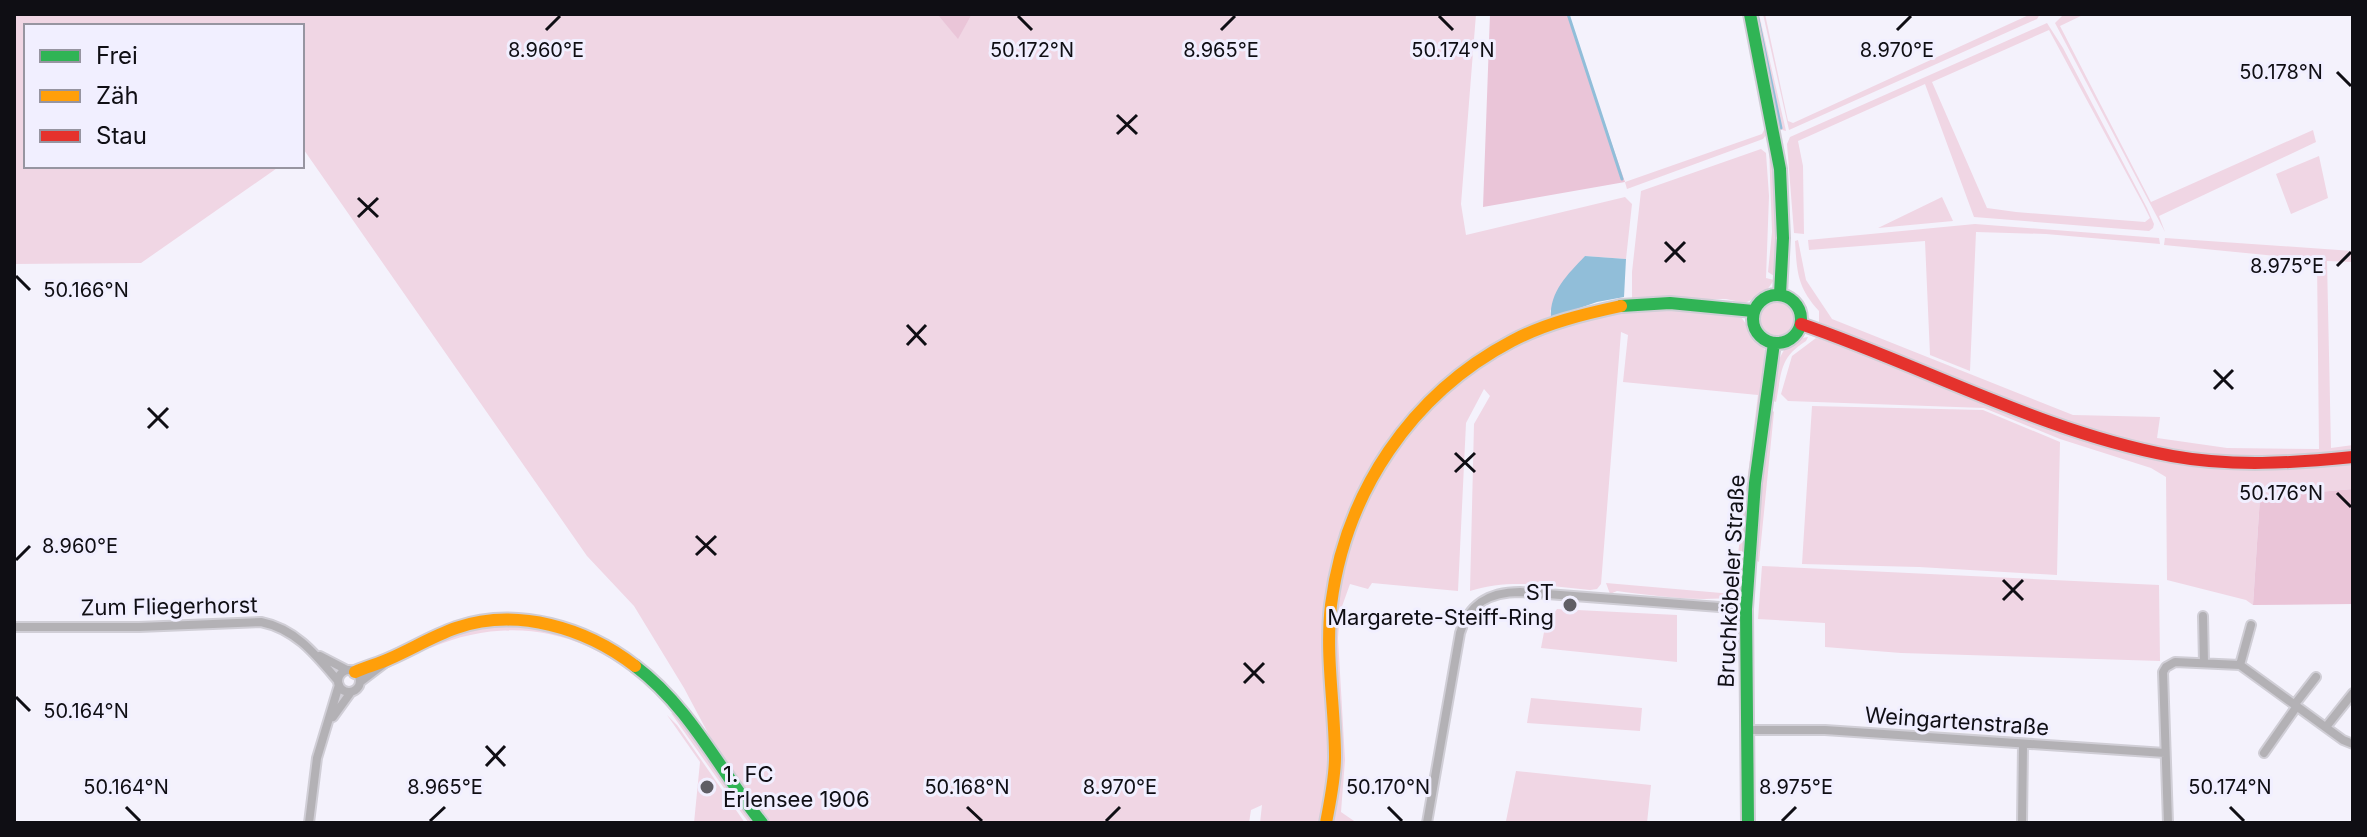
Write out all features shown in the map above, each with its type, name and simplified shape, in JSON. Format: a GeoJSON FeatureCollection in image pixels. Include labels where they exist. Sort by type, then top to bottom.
{"type":"FeatureCollection","features":[{"type":"Feature","properties":{"kind":"main road"},"geometry":{"type":"LineString","coordinates":[[1750,14],[1780,169],[1783,238],[1780,294]]}},
{"type":"Feature","properties":{"kind":"main road"},"geometry":{"type":"LineString","coordinates":[[1780,294],[1794,301],[1801,324],[1794,336],[1774,343],[1756,332],[1753,311],[1763,298],[1780,294]]}},
{"type":"Feature","properties":{"kind":"main road"},"geometry":{"type":"LineString","coordinates":[[1326,823],[1335,760],[1331,606],[1340,552],[1365,488],[1405,426],[1463,369],[1488,351],[1552,322],[1592,311],[1650,303],[1689,303],[1753,311]]}},
{"type":"Feature","properties":{"kind":"main road"},"geometry":{"type":"LineString","coordinates":[[1801,324],[1878,351],[2062,426],[2150,452],[2236,463],[2290,463],[2353,457]]}},
{"type":"Feature","properties":{"kind":"main road","name":"Bruchköbeler Straße"},"geometry":{"type":"LineString","coordinates":[[1748,823],[1746,609],[1755,483],[1774,343]]}},
{"type":"Feature","properties":{"kind":"main road"},"geometry":{"type":"LineString","coordinates":[[354,674],[437,634],[479,622],[529,621],[558,626],[593,638],[626,656],[657,682],[689,719],[762,823]]}},
{"type":"Feature","properties":{"kind":"street"},"geometry":{"type":"LineString","coordinates":[[1427,823],[1460,633],[1467,615],[1484,598],[1520,592],[1746,609]]}},
{"type":"Feature","properties":{"kind":"street"},"geometry":{"type":"LineString","coordinates":[[2203,616],[2204,663]]}},
{"type":"Feature","properties":{"kind":"street","name":"Zum Fliegerhorst"},"geometry":{"type":"LineString","coordinates":[[14,627],[261,622],[277,625],[315,653],[354,674]]}},
{"type":"Feature","properties":{"kind":"street"},"geometry":{"type":"LineString","coordinates":[[2240,665],[2251,625]]}},
{"type":"Feature","properties":{"kind":"street","name":"Zum Fliegerhorst"},"geometry":{"type":"LineString","coordinates":[[315,653],[338,683]]}},
{"type":"Feature","properties":{"kind":"street"},"geometry":{"type":"LineString","coordinates":[[2168,823],[2163,672],[2175,662],[2240,665],[2353,744]]}},
{"type":"Feature","properties":{"kind":"street"},"geometry":{"type":"LineString","coordinates":[[309,823],[317,758],[330,721],[338,683],[341,674],[354,674],[357,689],[351,692],[330,721]]}},
{"type":"Feature","properties":{"kind":"street"},"geometry":{"type":"LineString","coordinates":[[2264,753],[2316,677]]}},
{"type":"Feature","properties":{"kind":"street"},"geometry":{"type":"LineString","coordinates":[[338,683],[344,691],[351,692]]}},
{"type":"Feature","properties":{"kind":"street"},"geometry":{"type":"LineString","coordinates":[[2326,727],[2353,693]]}},
{"type":"Feature","properties":{"kind":"street","name":"Weingartenstraße"},"geometry":{"type":"LineString","coordinates":[[1746,730],[1825,730],[2165,753]]}},
{"type":"Feature","properties":{"kind":"street"},"geometry":{"type":"LineString","coordinates":[[2022,823],[2023,745]]}},
{"type":"Feature","properties":{"kind":"shaded area"},"geometry":{"type":"Polygon","coordinates":[[[14,14],[937,14],[958,38],[972,14],[1476,14],[1461,204],[1466,235],[1625,197],[1632,204],[1626,259],[1585,256],[1550,311],[1551,318],[1488,348],[1433,389],[1402,423],[1351,507],[1326,673],[1329,760],[1321,823],[1260,823],[1262,805],[1251,810],[1249,823],[768,823],[725,765],[684,688],[634,606],[587,556],[304,150],[304,24],[24,24],[24,168],[277,168],[141,263],[14,264],[14,14]]]}},
{"type":"Feature","properties":{"kind":"shaded area"},"geometry":{"type":"Polygon","coordinates":[[[937,14],[972,14],[958,39],[937,14]]]}},
{"type":"Feature","properties":{"kind":"shaded area"},"geometry":{"type":"Polygon","coordinates":[[[1490,14],[1567,14],[1625,182],[1483,207],[1490,14]]]}},
{"type":"Feature","properties":{"kind":"shaded area"},"geometry":{"type":"Polygon","coordinates":[[[1743,14],[1747,14],[1771,129],[1763,139],[1627,189],[1625,182],[1762,134],[1766,126],[1743,14]]]}},
{"type":"Feature","properties":{"kind":"shaded area"},"geometry":{"type":"Polygon","coordinates":[[[1755,14],[1759,14],[1786,131],[1779,129],[1755,14]]]}},
{"type":"Feature","properties":{"kind":"shaded area"},"geometry":{"type":"Polygon","coordinates":[[[1763,14],[1788,121],[1793,123],[2031,14],[2040,14],[2037,19],[1789,130],[1763,14]]]}},
{"type":"Feature","properties":{"kind":"shaded area"},"geometry":{"type":"Polygon","coordinates":[[[2064,14],[2085,14],[2060,26],[2151,202],[2313,130],[2316,142],[2159,216],[2165,232],[2055,23],[2064,14]]]}},
{"type":"Feature","properties":{"kind":"shaded area"},"geometry":{"type":"Polygon","coordinates":[[[2047,23],[2154,224],[2149,231],[1974,217],[1925,84],[1798,141],[1803,166],[1804,234],[1794,233],[1787,144],[1790,137],[2047,23]],[[2049,30],[1932,82],[1987,208],[2145,222],[2150,218],[2049,30]]]}},
{"type":"Feature","properties":{"kind":"shaded area"},"geometry":{"type":"Polygon","coordinates":[[[1769,148],[1775,154],[1779,236],[1774,276],[1768,272],[1772,232],[1769,148]]]}},
{"type":"Feature","properties":{"kind":"shaded area"},"geometry":{"type":"Polygon","coordinates":[[[1761,149],[1766,153],[1769,196],[1766,278],[1774,280],[1765,293],[1745,303],[1726,299],[1632,299],[1641,191],[1761,149]]]}},
{"type":"Feature","properties":{"kind":"shaded area"},"geometry":{"type":"Polygon","coordinates":[[[2319,156],[2328,198],[2291,214],[2276,174],[2319,156]]]}},
{"type":"Feature","properties":{"kind":"shaded area"},"geometry":{"type":"Polygon","coordinates":[[[1942,197],[1953,221],[1878,228],[1942,197]]]}},
{"type":"Feature","properties":{"kind":"shaded area"},"geometry":{"type":"Polygon","coordinates":[[[1975,224],[2159,238],[2160,244],[2046,234],[1976,232],[1970,371],[1930,355],[1925,241],[1809,250],[1808,240],[1975,224]]]}},
{"type":"Feature","properties":{"kind":"shaded area"},"geometry":{"type":"Polygon","coordinates":[[[2165,238],[2353,251],[2353,262],[2327,261],[2331,448],[2353,445],[2353,452],[2276,459],[2198,456],[2106,436],[2023,407],[1819,322],[1819,311],[1806,294],[1800,279],[1795,241],[1798,240],[1806,280],[1832,319],[2073,415],[2160,417],[2157,438],[2227,448],[2319,449],[2317,260],[2164,245],[2165,238]]]}},
{"type":"Feature","properties":{"kind":"shaded area"},"geometry":{"type":"Polygon","coordinates":[[[1777,299],[1791,304],[1796,318],[1791,332],[1777,337],[1763,332],[1758,318],[1763,304],[1777,299]]]}},
{"type":"Feature","properties":{"kind":"shaded area"},"geometry":{"type":"Polygon","coordinates":[[[1651,308],[1691,309],[1741,317],[1765,350],[1742,588],[1736,597],[1706,599],[1617,591],[1610,594],[1606,583],[1733,594],[1758,395],[1623,382],[1628,335],[1621,332],[1601,584],[1597,589],[1590,590],[1515,584],[1470,591],[1474,424],[1490,396],[1484,389],[1466,423],[1458,591],[1372,583],[1368,589],[1350,584],[1340,612],[1338,638],[1345,760],[1341,812],[1357,823],[1331,823],[1335,611],[1351,538],[1368,493],[1392,450],[1438,398],[1490,357],[1553,327],[1651,308]]]}},
{"type":"Feature","properties":{"kind":"shaded area"},"geometry":{"type":"Polygon","coordinates":[[[1808,337],[1786,360],[1776,402],[1771,400],[1776,370],[1783,352],[1797,340],[1808,337]]]}},
{"type":"Feature","properties":{"kind":"shaded area"},"geometry":{"type":"Polygon","coordinates":[[[1816,338],[1856,348],[2148,456],[2353,461],[2353,489],[2260,497],[2253,605],[2246,600],[2167,580],[2166,477],[2151,468],[2060,439],[1984,408],[1788,401],[1781,394],[1792,356],[1816,338]]]}},
{"type":"Feature","properties":{"kind":"shaded area"},"geometry":{"type":"Polygon","coordinates":[[[1812,406],[1983,410],[2060,442],[2057,575],[1802,564],[1812,406]]]}},
{"type":"Feature","properties":{"kind":"shaded area"},"geometry":{"type":"Polygon","coordinates":[[[1771,409],[1774,412],[1759,562],[1755,560],[1760,485],[1771,409]]]}},
{"type":"Feature","properties":{"kind":"shaded area"},"geometry":{"type":"Polygon","coordinates":[[[2353,489],[2353,604],[2253,605],[2260,497],[2353,489]]]}},
{"type":"Feature","properties":{"kind":"shaded area"},"geometry":{"type":"Polygon","coordinates":[[[1762,566],[2159,585],[2160,661],[1901,653],[1825,647],[1825,623],[1758,619],[1762,566]]]}},
{"type":"Feature","properties":{"kind":"shaded area"},"geometry":{"type":"Polygon","coordinates":[[[1557,609],[1677,615],[1677,662],[1541,648],[1545,627],[1557,609]]]}},
{"type":"Feature","properties":{"kind":"shaded area"},"geometry":{"type":"Polygon","coordinates":[[[506,625],[550,630],[585,641],[652,684],[653,691],[603,654],[549,634],[520,630],[491,632],[427,647],[460,632],[506,625]]]}},
{"type":"Feature","properties":{"kind":"shaded area"},"geometry":{"type":"Polygon","coordinates":[[[1531,698],[1642,708],[1640,731],[1527,723],[1531,698]]]}},
{"type":"Feature","properties":{"kind":"shaded area"},"geometry":{"type":"Polygon","coordinates":[[[671,713],[678,715],[754,823],[749,823],[671,713]]]}},
{"type":"Feature","properties":{"kind":"shaded area","name":"1. FC Erlensee 1906"},"geometry":{"type":"Polygon","coordinates":[[[667,715],[745,823],[694,823],[700,762],[667,715]]]}},
{"type":"Feature","properties":{"kind":"shaded area"},"geometry":{"type":"Polygon","coordinates":[[[1516,771],[1651,785],[1647,823],[1506,821],[1516,771]]]}},
{"type":"Feature","properties":{"kind":"water"},"geometry":{"type":"Polygon","coordinates":[[[1585,256],[1626,259],[1624,297],[1597,302],[1551,318],[1556,292],[1585,256]]]}},
{"type":"Feature","properties":{"kind":"waterway"},"geometry":{"type":"LineString","coordinates":[[1568,14],[1622,179]]}},
{"type":"Feature","properties":{"kind":"waterway"},"geometry":{"type":"LineString","coordinates":[[1757,14],[1781,128]]}},
{"type":"Feature","properties":{"kind":"traffic: fast"},"geometry":{"type":"LineString","coordinates":[[1750,14],[1780,169],[1783,238],[1780,294]]}},
{"type":"Feature","properties":{"kind":"traffic: fast"},"geometry":{"type":"LineString","coordinates":[[1777,295],[1786,296],[1794,302],[1800,310],[1801,319],[1800,328],[1794,336],[1786,342],[1777,343],[1768,342],[1760,336],[1754,328],[1753,319],[1754,310],[1760,302],[1768,296],[1777,295]]}},
{"type":"Feature","properties":{"kind":"traffic: fast"},"geometry":{"type":"LineString","coordinates":[[1621,306],[1670,303],[1753,311]]}},
{"type":"Feature","properties":{"kind":"traffic: fast"},"geometry":{"type":"LineString","coordinates":[[1748,823],[1746,609],[1755,483],[1774,343]]}},
{"type":"Feature","properties":{"kind":"traffic: fast"},"geometry":{"type":"LineString","coordinates":[[635,666],[655,682],[688,720],[762,823]]}},
{"type":"Feature","properties":{"kind":"traffic: slow"},"geometry":{"type":"LineString","coordinates":[[1326,823],[1335,757],[1329,643],[1331,605],[1351,524],[1368,486],[1414,418],[1443,389],[1476,363],[1538,329],[1621,306]]}},
{"type":"Feature","properties":{"kind":"traffic: slow"},"geometry":{"type":"LineString","coordinates":[[355,672],[456,628],[503,620],[527,621],[573,632],[595,641],[635,666]]}},
{"type":"Feature","properties":{"kind":"traffic: jam"},"geometry":{"type":"LineString","coordinates":[[1801,324],[2030,415],[2124,445],[2217,462],[2285,462],[2353,457]]}},
{"type":"Feature","properties":{"kind":"place","name":"ST Margarete-Steiff-Ring"},"geometry":{"type":"Point","coordinates":[1570,605]}},
{"type":"Feature","properties":{"kind":"place","name":"1. FC Erlensee 1906"},"geometry":{"type":"Point","coordinates":[707,787]}}]}
